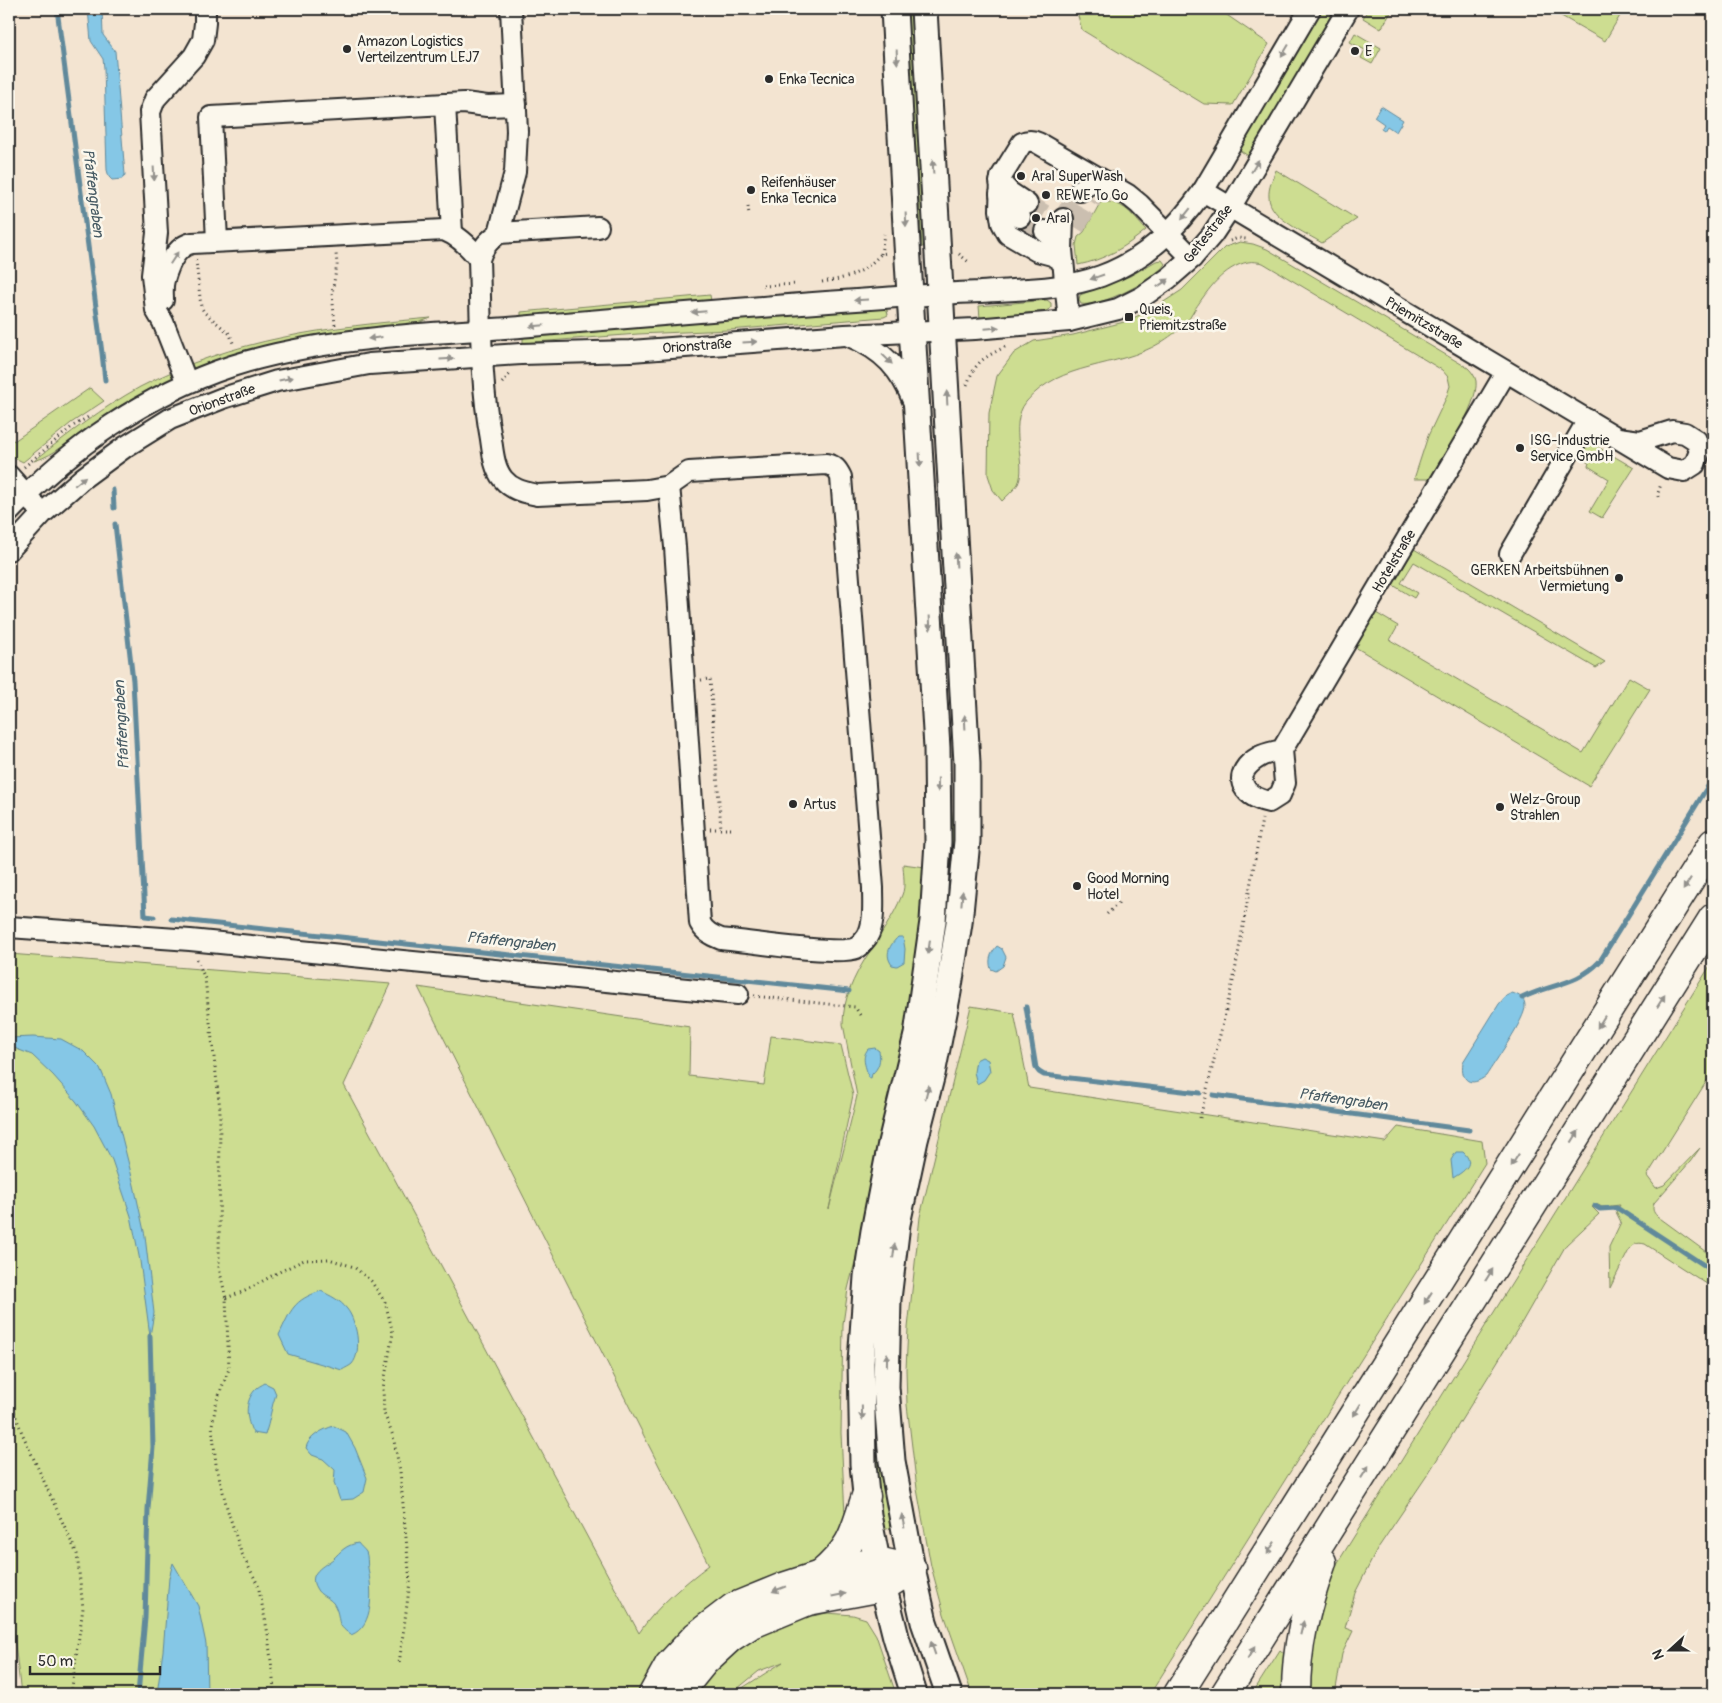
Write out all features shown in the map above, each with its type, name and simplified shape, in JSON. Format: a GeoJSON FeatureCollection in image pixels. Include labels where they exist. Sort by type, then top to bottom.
{"type":"FeatureCollection","features":[{"type":"Feature","properties":{"kind":"highway"},"geometry":{"type":"LineString","coordinates":[[1178,1694],[1713,843]]}},
{"type":"Feature","properties":{"kind":"highway"},"geometry":{"type":"LineString","coordinates":[[1225,1694],[1713,918]]}},
{"type":"Feature","properties":{"kind":"highway"},"geometry":{"type":"LineString","coordinates":[[820,1575],[844,1552],[854,1534],[866,1496]]}},
{"type":"Feature","properties":{"kind":"highway"},"geometry":{"type":"LineString","coordinates":[[1296,1694],[1296,1666],[1300,1634],[1310,1595],[1340,1513]]}},
{"type":"Feature","properties":{"kind":"highway"},"geometry":{"type":"LineString","coordinates":[[653,1694],[669,1665],[696,1636],[734,1607],[783,1587],[820,1575],[877,1561],[912,1569]]}},
{"type":"Feature","properties":{"kind":"highway"},"geometry":{"type":"LineString","coordinates":[[678,1694],[704,1662],[730,1638],[750,1625],[808,1601],[883,1587],[912,1569]]}},
{"type":"Feature","properties":{"kind":"main road"},"geometry":{"type":"LineString","coordinates":[[894,9],[937,748],[938,842],[932,921],[917,1035],[891,1143],[867,1277],[862,1362],[863,1464],[866,1496],[877,1561],[896,1637],[914,1694]]}},
{"type":"Feature","properties":{"kind":"main road"},"geometry":{"type":"LineString","coordinates":[[924,9],[967,763],[967,841],[960,923],[948,992],[932,1074],[915,1140],[897,1224],[888,1299],[886,1387],[892,1461],[912,1569],[924,1622],[949,1694]]}},
{"type":"Feature","properties":{"kind":"street"},"geometry":{"type":"LineString","coordinates":[[187,383],[163,322],[156,310],[152,275],[157,233],[150,112],[155,99],[194,56],[202,40],[205,9]]}},
{"type":"Feature","properties":{"kind":"street"},"geometry":{"type":"LineString","coordinates":[[499,233],[515,172],[517,131],[511,9]]}},
{"type":"Feature","properties":{"kind":"street"},"geometry":{"type":"LineString","coordinates":[[941,294],[1025,290],[1066,285],[1100,277],[1120,269],[1143,254],[1168,234],[1185,216],[1203,191],[1310,9]]}},
{"type":"Feature","properties":{"kind":"street","name":"Geltestraße"},"geometry":{"type":"LineString","coordinates":[[912,333],[1069,321],[1118,309],[1142,297],[1169,278],[1192,258],[1212,235],[1230,208],[1348,9]]}},
{"type":"Feature","properties":{"kind":"street"},"geometry":{"type":"LineString","coordinates":[[217,241],[211,117],[464,103],[488,106],[516,105]]}},
{"type":"Feature","properties":{"kind":"street"},"geometry":{"type":"LineString","coordinates":[[445,104],[452,234]]}},
{"type":"Feature","properties":{"kind":"street"},"geometry":{"type":"LineString","coordinates":[[1069,321],[1060,235],[1052,255],[1038,251],[1008,234],[1002,223],[1001,178],[1022,144],[1026,141],[1033,140],[1139,204],[1192,258]]}},
{"type":"Feature","properties":{"kind":"street"},"geometry":{"type":"LineString","coordinates":[[1086,195],[1112,186]]}},
{"type":"Feature","properties":{"kind":"street"},"geometry":{"type":"LineString","coordinates":[[1000,188],[1009,210],[1023,210]]}},
{"type":"Feature","properties":{"kind":"street","name":"Priemitzstraße"},"geometry":{"type":"LineString","coordinates":[[1203,191],[1618,438]]}},
{"type":"Feature","properties":{"kind":"street"},"geometry":{"type":"LineString","coordinates":[[598,227],[499,233],[488,241],[483,249],[479,259],[481,357],[486,415],[495,464],[502,478],[511,487],[537,495],[647,490],[669,486],[689,472],[817,464],[826,464],[838,470],[841,477],[873,888],[873,909],[868,936],[856,948],[824,950],[730,940],[711,936],[700,923],[669,486]]}},
{"type":"Feature","properties":{"kind":"street"},"geometry":{"type":"LineString","coordinates":[[163,322],[163,282],[172,258],[183,247],[192,243],[444,230],[469,246],[479,259]]}},
{"type":"Feature","properties":{"kind":"street","name":"Orionstraße"},"geometry":{"type":"LineString","coordinates":[[9,512],[25,494],[83,445],[116,421],[187,383],[232,366],[273,354],[379,338],[941,294]]}},
{"type":"Feature","properties":{"kind":"street","name":"Orionstraße"},"geometry":{"type":"LineString","coordinates":[[9,550],[43,513],[83,478],[125,447],[170,419],[223,398],[277,381],[369,364],[521,354],[631,351],[845,335],[912,333]]}},
{"type":"Feature","properties":{"kind":"street"},"geometry":{"type":"LineString","coordinates":[[845,335],[864,342],[881,353],[904,381],[918,412]]}},
{"type":"Feature","properties":{"kind":"street","name":"Hotelstraße"},"geometry":{"type":"LineString","coordinates":[[1282,750],[1506,372]]}},
{"type":"Feature","properties":{"kind":"street"},"geometry":{"type":"LineString","coordinates":[[1510,554],[1588,420]]}},
{"type":"Feature","properties":{"kind":"street"},"geometry":{"type":"LineString","coordinates":[[9,476],[43,513]]}},
{"type":"Feature","properties":{"kind":"street"},"geometry":{"type":"LineString","coordinates":[[1282,750],[1286,783],[1280,795],[1269,802],[1248,794],[1243,786],[1242,776],[1249,764],[1260,756],[1282,750]]}},
{"type":"Feature","properties":{"kind":"street"},"geometry":{"type":"LineString","coordinates":[[9,927],[190,940],[738,994]]}},
{"type":"Feature","properties":{"kind":"path"},"geometry":{"type":"LineString","coordinates":[[748,206],[749,215]]}},
{"type":"Feature","properties":{"kind":"path"},"geometry":{"type":"LineString","coordinates":[[334,235],[337,265],[332,293],[336,326]]}},
{"type":"Feature","properties":{"kind":"path"},"geometry":{"type":"LineString","coordinates":[[1227,242],[1238,238],[1253,240]]}},
{"type":"Feature","properties":{"kind":"path"},"geometry":{"type":"LineString","coordinates":[[192,243],[196,260],[201,307],[205,313],[230,334],[234,346]]}},
{"type":"Feature","properties":{"kind":"path"},"geometry":{"type":"LineString","coordinates":[[977,363],[1010,345]]}},
{"type":"Feature","properties":{"kind":"path"},"geometry":{"type":"LineString","coordinates":[[499,390],[503,381],[516,370]]}},
{"type":"Feature","properties":{"kind":"path"},"geometry":{"type":"LineString","coordinates":[[1659,497],[1659,488],[1664,479]]}},
{"type":"Feature","properties":{"kind":"path"},"geometry":{"type":"LineString","coordinates":[[683,681],[710,679],[721,829]]}},
{"type":"Feature","properties":{"kind":"path"},"geometry":{"type":"LineString","coordinates":[[1200,1118],[1234,977],[1263,816],[1269,802]]}},
{"type":"Feature","properties":{"kind":"path"},"geometry":{"type":"LineString","coordinates":[[1107,914],[1120,902]]}},
{"type":"Feature","properties":{"kind":"path"},"geometry":{"type":"LineString","coordinates":[[190,940],[205,978],[220,1109],[219,1268],[226,1298],[229,1369],[217,1400],[212,1425],[216,1464],[226,1508],[241,1552],[258,1585],[268,1634],[273,1694]]}},
{"type":"Feature","properties":{"kind":"path"},"geometry":{"type":"LineString","coordinates":[[738,994],[855,1007],[862,1018]]}},
{"type":"Feature","properties":{"kind":"path"},"geometry":{"type":"LineString","coordinates":[[226,1298],[245,1291],[304,1260],[330,1259],[354,1267],[371,1281],[385,1302],[393,1333],[383,1388],[384,1413],[393,1436],[400,1471],[410,1582],[399,1664]]}},
{"type":"Feature","properties":{"kind":"path"},"geometry":{"type":"LineString","coordinates":[[9,1398],[22,1433],[77,1554],[83,1608],[71,1694]]}},
{"type":"Feature","properties":{"kind":"green space"},"geometry":{"type":"Polygon","coordinates":[[[907,9],[915,9],[929,246],[922,247],[907,9]]]}},
{"type":"Feature","properties":{"kind":"green space"},"geometry":{"type":"Polygon","coordinates":[[[1076,9],[1218,9],[1269,44],[1233,105],[1204,104],[1082,30],[1076,9]]]}},
{"type":"Feature","properties":{"kind":"green space"},"geometry":{"type":"Polygon","coordinates":[[[1323,9],[1337,9],[1250,157],[1239,150],[1323,9]]]}},
{"type":"Feature","properties":{"kind":"green space"},"geometry":{"type":"Polygon","coordinates":[[[1368,9],[1393,9],[1381,29],[1363,18],[1368,9]]]}},
{"type":"Feature","properties":{"kind":"green space"},"geometry":{"type":"Polygon","coordinates":[[[1549,9],[1624,9],[1605,41],[1549,9]]]}},
{"type":"Feature","properties":{"kind":"green space"},"geometry":{"type":"Polygon","coordinates":[[[1355,33],[1381,48],[1372,64],[1361,58],[1365,50],[1350,42],[1355,33]]]}},
{"type":"Feature","properties":{"kind":"green space"},"geometry":{"type":"Polygon","coordinates":[[[1276,170],[1357,219],[1322,243],[1298,230],[1275,212],[1271,205],[1269,190],[1276,170]]]}},
{"type":"Feature","properties":{"kind":"green space"},"geometry":{"type":"Polygon","coordinates":[[[1100,203],[1122,206],[1146,230],[1114,252],[1097,260],[1078,265],[1076,245],[1078,237],[1084,232],[1100,203]]]}},
{"type":"Feature","properties":{"kind":"green space"},"geometry":{"type":"Polygon","coordinates":[[[1240,242],[1267,249],[1468,368],[1472,373],[1476,381],[1472,403],[1459,431],[1429,479],[1414,479],[1428,436],[1450,386],[1448,377],[1442,370],[1263,263],[1248,262],[1231,269],[1217,280],[1205,294],[1186,323],[1160,343],[1126,357],[1072,372],[1055,379],[1026,402],[1018,422],[1020,476],[1018,484],[1002,501],[993,490],[988,475],[989,413],[997,376],[1014,353],[1034,341],[1073,335],[1124,322],[1153,309],[1182,290],[1225,247],[1240,242]]]}},
{"type":"Feature","properties":{"kind":"green space"},"geometry":{"type":"Polygon","coordinates":[[[1162,260],[1165,264],[1139,285],[1100,302],[1081,304],[1079,300],[1080,295],[1130,276],[1156,261],[1162,260]]]}},
{"type":"Feature","properties":{"kind":"green space"},"geometry":{"type":"Polygon","coordinates":[[[710,295],[711,301],[521,317],[521,312],[710,295]]]}},
{"type":"Feature","properties":{"kind":"green space"},"geometry":{"type":"Polygon","coordinates":[[[1047,300],[1051,303],[1051,308],[1046,311],[980,318],[979,306],[1047,300]]]}},
{"type":"Feature","properties":{"kind":"green space"},"geometry":{"type":"Polygon","coordinates":[[[874,307],[887,310],[888,315],[884,317],[729,330],[638,334],[523,343],[523,337],[874,307]]]}},
{"type":"Feature","properties":{"kind":"green space"},"geometry":{"type":"Polygon","coordinates":[[[431,318],[398,327],[353,331],[285,343],[213,363],[168,381],[128,401],[50,455],[34,461],[85,422],[126,395],[175,370],[211,357],[246,346],[318,331],[431,318]]]}},
{"type":"Feature","properties":{"kind":"green space"},"geometry":{"type":"Polygon","coordinates":[[[90,388],[104,401],[71,423],[23,462],[9,455],[9,435],[14,441],[90,388]]]}},
{"type":"Feature","properties":{"kind":"green space"},"geometry":{"type":"Polygon","coordinates":[[[1593,444],[1634,468],[1602,518],[1590,511],[1609,479],[1588,466],[1589,463],[1578,457],[1584,449],[1593,444]]]}},
{"type":"Feature","properties":{"kind":"green space"},"geometry":{"type":"Polygon","coordinates":[[[1414,549],[1605,662],[1596,668],[1414,562],[1401,583],[1417,593],[1414,598],[1393,585],[1414,549]]]}},
{"type":"Feature","properties":{"kind":"green space"},"geometry":{"type":"Polygon","coordinates":[[[1376,613],[1398,626],[1390,640],[1583,753],[1629,677],[1650,689],[1589,786],[1355,647],[1376,613]]]}},
{"type":"Feature","properties":{"kind":"green space"},"geometry":{"type":"Polygon","coordinates":[[[948,765],[955,851],[947,925],[874,1358],[875,1408],[891,1528],[879,1531],[870,1358],[948,765]]]}},
{"type":"Feature","properties":{"kind":"green space"},"geometry":{"type":"Polygon","coordinates":[[[903,864],[925,867],[917,968],[860,1242],[848,1289],[843,1324],[841,1433],[845,1516],[832,1553],[647,1694],[21,1694],[9,1594],[9,954],[391,984],[344,1085],[639,1633],[662,1605],[709,1565],[418,987],[690,1027],[689,1076],[764,1085],[771,1036],[841,1045],[853,1095],[829,1209],[857,1096],[843,1024],[845,1006],[857,973],[886,927],[902,895],[904,884],[903,864]]]}},
{"type":"Feature","properties":{"kind":"green space"},"geometry":{"type":"Polygon","coordinates":[[[1713,961],[1713,1071],[1647,1176],[1656,1188],[1664,1185],[1700,1148],[1654,1203],[1653,1209],[1657,1216],[1713,1257],[1713,1288],[1645,1244],[1638,1243],[1629,1250],[1610,1288],[1609,1247],[1621,1222],[1616,1212],[1620,1205],[1602,1207],[1596,1204],[1592,1207],[1599,1214],[1566,1245],[1522,1322],[1428,1474],[1378,1548],[1355,1593],[1345,1628],[1353,1631],[1342,1654],[1335,1694],[1300,1694],[1318,1602],[1335,1567],[1713,961]]]}},
{"type":"Feature","properties":{"kind":"green space"},"geometry":{"type":"Polygon","coordinates":[[[971,1006],[1014,1013],[1029,1088],[1385,1142],[1398,1127],[1482,1141],[1485,1163],[1150,1694],[972,1694],[944,1614],[931,1566],[917,1489],[907,1405],[908,1328],[920,1217],[971,1006]]]}},
{"type":"Feature","properties":{"kind":"green space"},"geometry":{"type":"Polygon","coordinates":[[[827,1613],[853,1615],[866,1619],[876,1635],[896,1694],[733,1694],[783,1662],[759,1671],[731,1694],[692,1694],[728,1656],[759,1633],[785,1622],[827,1613]]]}},
{"type":"Feature","properties":{"kind":"green space"},"geometry":{"type":"Polygon","coordinates":[[[1280,1650],[1285,1654],[1286,1694],[1252,1694],[1280,1650]]]}},
{"type":"Feature","properties":{"kind":"water"},"geometry":{"type":"Polygon","coordinates":[[[88,9],[102,9],[103,35],[115,51],[125,175],[122,179],[112,180],[107,170],[103,59],[91,41],[88,9]]]}},
{"type":"Feature","properties":{"kind":"water"},"geometry":{"type":"Polygon","coordinates":[[[1381,106],[1403,120],[1396,132],[1387,126],[1384,131],[1381,129],[1384,124],[1374,117],[1381,106]]]}},
{"type":"Feature","properties":{"kind":"water"},"geometry":{"type":"Polygon","coordinates":[[[898,937],[903,937],[905,949],[904,962],[897,966],[892,965],[888,953],[890,946],[898,937]]]}},
{"type":"Feature","properties":{"kind":"water"},"geometry":{"type":"Polygon","coordinates":[[[997,946],[1002,949],[1006,957],[1003,966],[996,971],[991,969],[990,959],[997,946]]]}},
{"type":"Feature","properties":{"kind":"water"},"geometry":{"type":"Polygon","coordinates":[[[1512,993],[1521,997],[1525,1003],[1524,1012],[1520,1020],[1486,1076],[1476,1082],[1468,1081],[1463,1074],[1463,1062],[1499,1004],[1506,996],[1512,993]]]}},
{"type":"Feature","properties":{"kind":"water"},"geometry":{"type":"Polygon","coordinates":[[[9,1038],[61,1039],[83,1051],[100,1068],[111,1094],[145,1236],[154,1313],[150,1336],[140,1261],[131,1216],[112,1160],[94,1126],[76,1101],[53,1075],[32,1055],[9,1046],[9,1038]]]}},
{"type":"Feature","properties":{"kind":"water"},"geometry":{"type":"Polygon","coordinates":[[[875,1048],[879,1051],[880,1061],[871,1078],[868,1077],[864,1056],[868,1049],[875,1048]]]}},
{"type":"Feature","properties":{"kind":"water"},"geometry":{"type":"Polygon","coordinates":[[[982,1057],[988,1060],[990,1071],[984,1080],[977,1084],[974,1072],[976,1060],[982,1057]]]}},
{"type":"Feature","properties":{"kind":"water"},"geometry":{"type":"Polygon","coordinates":[[[1456,1152],[1463,1152],[1467,1156],[1468,1164],[1464,1170],[1453,1178],[1451,1160],[1456,1152]]]}},
{"type":"Feature","properties":{"kind":"water"},"geometry":{"type":"Polygon","coordinates":[[[321,1291],[335,1298],[344,1306],[353,1320],[357,1336],[357,1351],[352,1364],[342,1370],[288,1354],[279,1335],[294,1307],[304,1298],[321,1291]]]}},
{"type":"Feature","properties":{"kind":"water"},"geometry":{"type":"Polygon","coordinates":[[[265,1383],[273,1387],[276,1394],[265,1435],[253,1433],[247,1411],[251,1395],[265,1383]]]}},
{"type":"Feature","properties":{"kind":"water"},"geometry":{"type":"Polygon","coordinates":[[[334,1426],[346,1432],[355,1448],[367,1478],[364,1492],[353,1499],[340,1500],[334,1483],[335,1470],[323,1459],[312,1455],[306,1448],[310,1440],[317,1434],[334,1426]]]}},
{"type":"Feature","properties":{"kind":"water"},"geometry":{"type":"Polygon","coordinates":[[[358,1543],[367,1555],[371,1596],[368,1615],[364,1624],[351,1635],[340,1625],[333,1603],[318,1591],[314,1578],[321,1567],[350,1545],[358,1543]]]}},
{"type":"Feature","properties":{"kind":"water"},"geometry":{"type":"Polygon","coordinates":[[[173,1563],[198,1606],[206,1644],[207,1694],[157,1694],[163,1651],[169,1578],[173,1563]]]}},
{"type":"Feature","properties":{"kind":"waterway","name":"Pfaffengraben"},"geometry":{"type":"LineString","coordinates":[[57,9],[105,380]]}},
{"type":"Feature","properties":{"kind":"waterway","name":"Pfaffengraben"},"geometry":{"type":"LineString","coordinates":[[113,490],[114,508]]}},
{"type":"Feature","properties":{"kind":"waterway","name":"Pfaffengraben"},"geometry":{"type":"LineString","coordinates":[[115,524],[133,681],[145,916],[154,917]]}},
{"type":"Feature","properties":{"kind":"waterway"},"geometry":{"type":"LineString","coordinates":[[1522,998],[1573,980],[1600,961],[1713,778]]}},
{"type":"Feature","properties":{"kind":"waterway","name":"Pfaffengraben"},"geometry":{"type":"LineString","coordinates":[[171,919],[849,991]]}},
{"type":"Feature","properties":{"kind":"waterway","name":"Pfaffengraben"},"geometry":{"type":"LineString","coordinates":[[1026,1007],[1036,1068],[1044,1075],[1200,1093]]}},
{"type":"Feature","properties":{"kind":"waterway","name":"Pfaffengraben"},"geometry":{"type":"LineString","coordinates":[[1213,1095],[1469,1130]]}},
{"type":"Feature","properties":{"kind":"waterway","name":"Pfaffengraben"},"geometry":{"type":"LineString","coordinates":[[1595,1206],[1600,1209],[1617,1208],[1713,1271]]}},
{"type":"Feature","properties":{"kind":"waterway"},"geometry":{"type":"LineString","coordinates":[[138,1694],[145,1618],[148,1509],[153,1447],[150,1336]]}},
{"type":"Feature","properties":{"kind":"tunnel"},"geometry":{"type":"LineString","coordinates":[[1063,219],[1080,191]]}},
{"type":"Feature","properties":{"kind":"tunnel"},"geometry":{"type":"LineString","coordinates":[[1075,227],[1092,199]]}},
{"type":"Feature","properties":{"kind":"tunnel"},"geometry":{"type":"LineString","coordinates":[[1027,204],[1052,219]]}},
{"type":"Feature","properties":{"kind":"tunnel"},"geometry":{"type":"LineString","coordinates":[[1020,217],[1045,231]]}},
{"type":"Feature","properties":{"kind":"place","name":"Amazon Logistics Verteilzentrum LEJ7"},"geometry":{"type":"Point","coordinates":[347,49]}},
{"type":"Feature","properties":{"kind":"place","name":"E"},"geometry":{"type":"Point","coordinates":[1355,51]}},
{"type":"Feature","properties":{"kind":"place","name":"Enka Tecnica"},"geometry":{"type":"Point","coordinates":[769,79]}},
{"type":"Feature","properties":{"kind":"place","name":"Aral SuperWash"},"geometry":{"type":"Point","coordinates":[1021,176]}},
{"type":"Feature","properties":{"kind":"place","name":"Reifenhäuser Enka Tecnica"},"geometry":{"type":"Point","coordinates":[751,190]}},
{"type":"Feature","properties":{"kind":"place","name":"REWE To Go"},"geometry":{"type":"Point","coordinates":[1046,195]}},
{"type":"Feature","properties":{"kind":"place","name":"Aral"},"geometry":{"type":"Point","coordinates":[1036,218]}},
{"type":"Feature","properties":{"kind":"place","name":"Queis, Priemitzstraße"},"geometry":{"type":"Point","coordinates":[1129,317]}},
{"type":"Feature","properties":{"kind":"place","name":"ISG-Industrie Service GmbH"},"geometry":{"type":"Point","coordinates":[1520,448]}},
{"type":"Feature","properties":{"kind":"place","name":"GERKEN Arbeitsbühnen Vermietung"},"geometry":{"type":"Point","coordinates":[1619,578]}},
{"type":"Feature","properties":{"kind":"place","name":"Artus"},"geometry":{"type":"Point","coordinates":[793,804]}},
{"type":"Feature","properties":{"kind":"place","name":"Welz-Group Strahlen"},"geometry":{"type":"Point","coordinates":[1500,807]}},
{"type":"Feature","properties":{"kind":"place","name":"Good Morning Hotel"},"geometry":{"type":"Point","coordinates":[1077,886]}}]}
